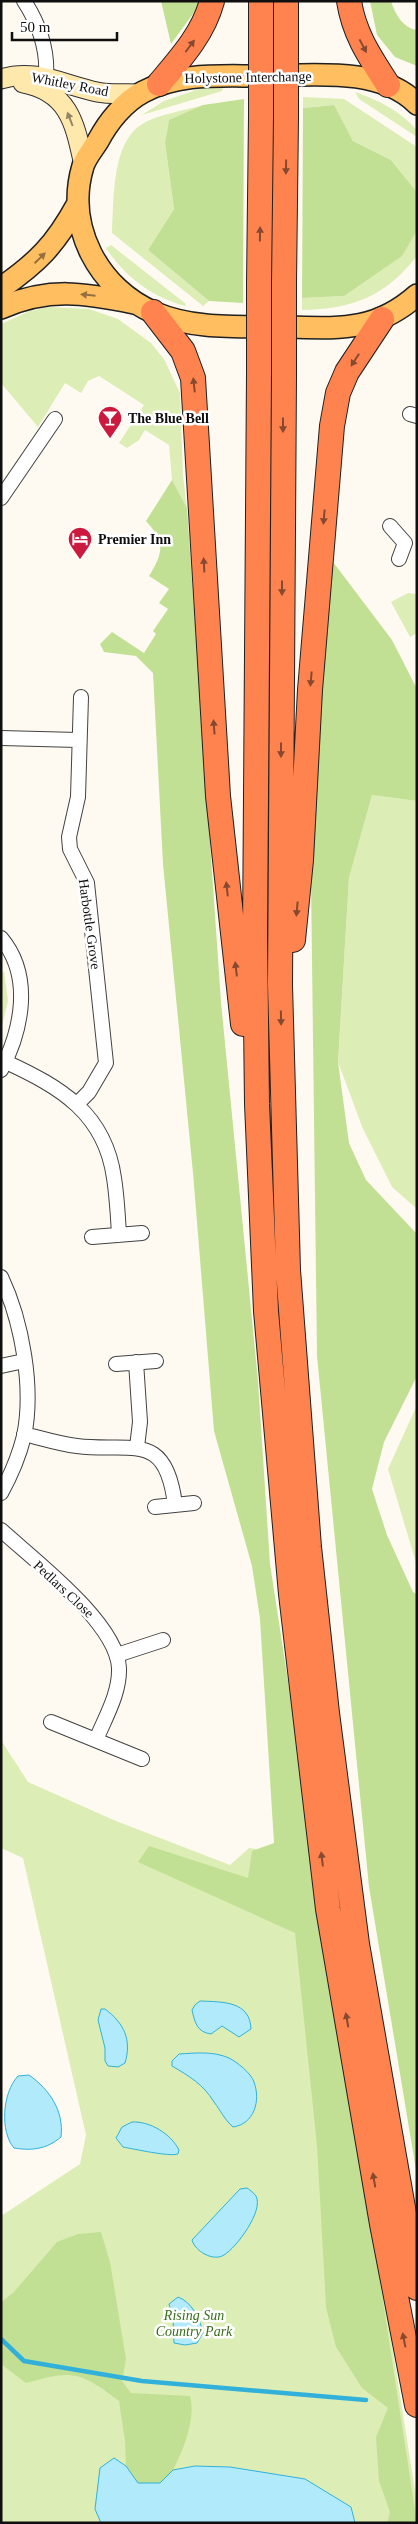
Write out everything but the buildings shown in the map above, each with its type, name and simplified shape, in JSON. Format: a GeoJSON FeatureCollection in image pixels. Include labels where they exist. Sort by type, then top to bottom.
{"type":"FeatureCollection","features":[{"type":"Feature","properties":{"kind":"highway"},"geometry":{"type":"LineString","coordinates":[[150,89],[196,38],[206,20],[212,1]]}},
{"type":"Feature","properties":{"kind":"highway"},"geometry":{"type":"LineString","coordinates":[[261,1],[255,925],[257,1104],[269,1350],[291,1594],[326,1899],[382,2224],[417,2405]]}},
{"type":"Feature","properties":{"kind":"highway"},"geometry":{"type":"LineString","coordinates":[[286,1],[280,985],[288,1270],[312,1576],[327,1713],[357,1944],[417,2288]]}},
{"type":"Feature","properties":{"kind":"highway"},"geometry":{"type":"LineString","coordinates":[[349,1],[354,24],[363,48],[388,85]]}},
{"type":"Feature","properties":{"kind":"highway"},"geometry":{"type":"LineString","coordinates":[[145,308],[183,351],[193,378],[218,796],[243,1025],[257,1104]]}},
{"type":"Feature","properties":{"kind":"highway"},"geometry":{"type":"LineString","coordinates":[[280,985],[296,923],[310,690],[332,426],[338,393],[347,372],[399,313]]}},
{"type":"Feature","properties":{"kind":"main road","name":"Holystone Interchange"},"geometry":{"type":"LineString","coordinates":[[150,89],[200,76],[344,76],[362,77],[388,85],[414,99]]}},
{"type":"Feature","properties":{"kind":"main road"},"geometry":{"type":"LineString","coordinates":[[1,288],[28,269],[53,245],[77,205],[84,165],[104,128],[150,89]]}},
{"type":"Feature","properties":{"kind":"main road"},"geometry":{"type":"LineString","coordinates":[[77,205],[86,246],[92,258],[116,286],[145,308]]}},
{"type":"Feature","properties":{"kind":"main road"},"geometry":{"type":"LineString","coordinates":[[1,308],[23,298],[48,293],[96,295],[145,308],[186,322],[214,325],[331,328],[354,326],[399,313],[417,295]]}},
{"type":"Feature","properties":{"kind":"street"},"geometry":{"type":"LineString","coordinates":[[24,1],[44,44],[47,58],[46,77]]}},
{"type":"Feature","properties":{"kind":"street","name":"Whitley Road"},"geometry":{"type":"LineString","coordinates":[[1,79],[22,75],[46,77],[97,92],[150,89]]}},
{"type":"Feature","properties":{"kind":"street","name":"Whitley Road"},"geometry":{"type":"LineString","coordinates":[[1,83],[35,85],[55,96],[69,112],[84,165]]}},
{"type":"Feature","properties":{"kind":"street"},"geometry":{"type":"LineString","coordinates":[[1,498],[55,420]]}},
{"type":"Feature","properties":{"kind":"street"},"geometry":{"type":"LineString","coordinates":[[390,526],[411,543],[398,559]]}},
{"type":"Feature","properties":{"kind":"street","name":"Harbottle Grove"},"geometry":{"type":"LineString","coordinates":[[78,1104],[89,1092],[106,1063],[87,883],[70,849],[69,837],[78,797],[78,740],[81,697]]}},
{"type":"Feature","properties":{"kind":"street"},"geometry":{"type":"LineString","coordinates":[[1,738],[78,740]]}},
{"type":"Feature","properties":{"kind":"street"},"geometry":{"type":"LineString","coordinates":[[1,938],[13,956],[21,982],[22,1006],[15,1038],[4,1066],[47,1081],[78,1104],[96,1127],[109,1156],[114,1177],[119,1235]]}},
{"type":"Feature","properties":{"kind":"street"},"geometry":{"type":"LineString","coordinates":[[92,1238],[142,1234]]}},
{"type":"Feature","properties":{"kind":"street"},"geometry":{"type":"LineString","coordinates":[[1,1277],[16,1316],[24,1361],[27,1395],[24,1434],[11,1474],[1,1493]]}},
{"type":"Feature","properties":{"kind":"street"},"geometry":{"type":"LineString","coordinates":[[1,1366],[24,1361]]}},
{"type":"Feature","properties":{"kind":"street"},"geometry":{"type":"LineString","coordinates":[[116,1364],[156,1361]]}},
{"type":"Feature","properties":{"kind":"street"},"geometry":{"type":"LineString","coordinates":[[136,1362],[140,1422],[137,1447]]}},
{"type":"Feature","properties":{"kind":"street"},"geometry":{"type":"LineString","coordinates":[[24,1434],[77,1446],[137,1447],[149,1452],[164,1465],[172,1481],[175,1505]]}},
{"type":"Feature","properties":{"kind":"street"},"geometry":{"type":"LineString","coordinates":[[155,1507],[194,1503]]}},
{"type":"Feature","properties":{"kind":"street","name":"Pedlars Close"},"geometry":{"type":"LineString","coordinates":[[1,1530],[100,1623],[117,1654],[119,1667],[115,1692],[96,1740]]}},
{"type":"Feature","properties":{"kind":"street"},"geometry":{"type":"LineString","coordinates":[[117,1654],[163,1640]]}},
{"type":"Feature","properties":{"kind":"street"},"geometry":{"type":"LineString","coordinates":[[52,1722],[142,1759]]}},
{"type":"Feature","properties":{"kind":"green space"},"geometry":{"type":"Polygon","coordinates":[[[161,1],[199,1],[198,7],[171,44],[161,1]]]}},
{"type":"Feature","properties":{"kind":"green space"},"geometry":{"type":"Polygon","coordinates":[[[370,1],[391,1],[400,20],[412,29],[417,30],[417,66],[395,57],[377,35],[370,1]]]}},
{"type":"Feature","properties":{"kind":"green space"},"geometry":{"type":"Polygon","coordinates":[[[202,88],[223,88],[222,91],[142,115],[164,101],[202,88]]]}},
{"type":"Feature","properties":{"kind":"green space"},"geometry":{"type":"Polygon","coordinates":[[[355,92],[381,103],[396,112],[417,130],[417,137],[359,99],[355,92]]]}},
{"type":"Feature","properties":{"kind":"green space"},"geometry":{"type":"Polygon","coordinates":[[[303,97],[344,99],[417,147],[417,256],[393,282],[366,298],[337,307],[302,310],[302,298],[344,296],[416,191],[391,160],[353,141],[333,105],[303,108],[303,97]]]}},
{"type":"Feature","properties":{"kind":"green space"},"geometry":{"type":"Polygon","coordinates":[[[244,99],[243,303],[209,301],[148,250],[174,209],[165,143],[169,120],[203,105],[244,99]]]}},
{"type":"Feature","properties":{"kind":"green space"},"geometry":{"type":"Polygon","coordinates":[[[203,105],[169,121],[165,143],[174,209],[148,250],[209,301],[203,306],[112,233],[116,173],[125,143],[133,132],[144,123],[203,105]]]}},
{"type":"Feature","properties":{"kind":"green space"},"geometry":{"type":"Polygon","coordinates":[[[334,105],[353,141],[391,160],[416,191],[416,232],[402,256],[344,296],[302,298],[303,108],[334,105]]]}},
{"type":"Feature","properties":{"kind":"green space"},"geometry":{"type":"Polygon","coordinates":[[[111,245],[186,304],[185,306],[161,297],[131,277],[106,248],[111,245]]]}},
{"type":"Feature","properties":{"kind":"green space"},"geometry":{"type":"Polygon","coordinates":[[[48,307],[89,309],[118,319],[151,343],[164,359],[180,393],[183,476],[187,508],[172,480],[169,445],[145,430],[139,440],[127,448],[119,443],[144,405],[99,376],[88,381],[81,393],[65,383],[38,427],[1,383],[1,324],[30,311],[48,307]]]}},
{"type":"Feature","properties":{"kind":"green space"},"geometry":{"type":"Polygon","coordinates":[[[172,480],[187,508],[221,1002],[258,1381],[270,1564],[417,2523],[387,2523],[390,2512],[379,2481],[376,2437],[388,2408],[362,2388],[336,2347],[326,2307],[317,2146],[295,1933],[138,1862],[149,1846],[248,1878],[252,1851],[274,1843],[260,1619],[252,1566],[214,1431],[193,1173],[163,864],[153,673],[136,656],[104,652],[100,644],[112,632],[144,653],[156,634],[153,631],[168,609],[159,603],[169,589],[149,576],[158,560],[160,547],[157,535],[146,521],[172,480]]]}},
{"type":"Feature","properties":{"kind":"green space"},"geometry":{"type":"Polygon","coordinates":[[[327,554],[392,640],[417,689],[417,801],[372,795],[349,878],[338,1062],[349,1143],[366,1180],[417,1234],[417,1376],[384,1442],[372,1489],[387,1535],[413,1592],[417,1594],[417,2176],[369,1887],[317,1356],[311,881],[327,554]]]}},
{"type":"Feature","properties":{"kind":"green space"},"geometry":{"type":"Polygon","coordinates":[[[408,593],[417,594],[417,633],[410,637],[391,602],[408,593]]]}},
{"type":"Feature","properties":{"kind":"green space"},"geometry":{"type":"Polygon","coordinates":[[[372,795],[417,801],[417,1209],[392,1187],[363,1129],[338,1062],[349,878],[372,795]]]}},
{"type":"Feature","properties":{"kind":"green space"},"geometry":{"type":"Polygon","coordinates":[[[4,971],[8,1001],[1,1029],[1,975],[4,971]]]}},
{"type":"Feature","properties":{"kind":"green space"},"geometry":{"type":"Polygon","coordinates":[[[417,1405],[417,1566],[388,1469],[417,1405]]]}},
{"type":"Feature","properties":{"kind":"green space","name":"Rising Sun Country Park"},"geometry":{"type":"Polygon","coordinates":[[[1,1740],[28,1782],[116,1821],[230,1865],[249,1848],[315,1857],[417,2503],[417,2523],[1,2523],[1,2216],[80,2164],[86,2135],[23,1858],[1,1848],[1,1740]]]}},
{"type":"Feature","properties":{"kind":"green space"},"geometry":{"type":"Polygon","coordinates":[[[101,2232],[110,2262],[126,2359],[122,2381],[131,2393],[190,2396],[190,2423],[185,2442],[173,2470],[160,2483],[138,2483],[126,2466],[125,2441],[119,2401],[95,2384],[76,2376],[55,2376],[26,2383],[1,2364],[1,2302],[13,2293],[57,2242],[78,2234],[101,2232]]]}},
{"type":"Feature","properties":{"kind":"water"},"geometry":{"type":"Polygon","coordinates":[[[200,2001],[226,2003],[240,2008],[246,2013],[251,2029],[239,2037],[222,2026],[211,2034],[206,2033],[196,2023],[192,2010],[200,2001]]]}},
{"type":"Feature","properties":{"kind":"water"},"geometry":{"type":"Polygon","coordinates":[[[101,2009],[105,2009],[112,2014],[122,2026],[127,2039],[128,2047],[125,2063],[118,2067],[108,2066],[105,2061],[105,2048],[98,2020],[101,2009]]]}},
{"type":"Feature","properties":{"kind":"water"},"geometry":{"type":"Polygon","coordinates":[[[179,2054],[217,2054],[236,2062],[247,2072],[254,2082],[256,2089],[256,2104],[251,2116],[240,2125],[233,2127],[200,2085],[172,2066],[172,2061],[179,2054]]]}},
{"type":"Feature","properties":{"kind":"water"},"geometry":{"type":"Polygon","coordinates":[[[29,2075],[43,2087],[54,2102],[60,2118],[61,2137],[45,2147],[14,2148],[6,2132],[6,2102],[13,2083],[18,2076],[29,2075]]]}},
{"type":"Feature","properties":{"kind":"water"},"geometry":{"type":"Polygon","coordinates":[[[132,2122],[153,2126],[165,2134],[179,2150],[178,2154],[160,2154],[123,2147],[116,2138],[122,2127],[132,2122]]]}},
{"type":"Feature","properties":{"kind":"water"},"geometry":{"type":"Polygon","coordinates":[[[247,2188],[256,2196],[257,2203],[256,2211],[248,2228],[235,2245],[224,2255],[215,2257],[205,2254],[197,2248],[192,2240],[240,2189],[247,2188]]]}},
{"type":"Feature","properties":{"kind":"water"},"geometry":{"type":"Polygon","coordinates":[[[178,2297],[191,2307],[200,2322],[203,2333],[197,2343],[185,2345],[174,2343],[173,2317],[169,2304],[178,2297]]]}},
{"type":"Feature","properties":{"kind":"water"},"geometry":{"type":"Polygon","coordinates":[[[114,2458],[126,2466],[138,2483],[160,2483],[173,2470],[195,2466],[230,2467],[305,2479],[351,2507],[355,2523],[101,2523],[95,2509],[100,2468],[114,2458]]]}},
{"type":"Feature","properties":{"kind":"waterway"},"geometry":{"type":"LineString","coordinates":[[1,2339],[24,2361],[142,2381],[366,2400]]}},
{"type":"Feature","properties":{"kind":"place","name":"The Blue Bell"},"geometry":{"type":"Point","coordinates":[110,439]}},
{"type":"Feature","properties":{"kind":"place","name":"Premier Inn"},"geometry":{"type":"Point","coordinates":[80,560]}}]}
